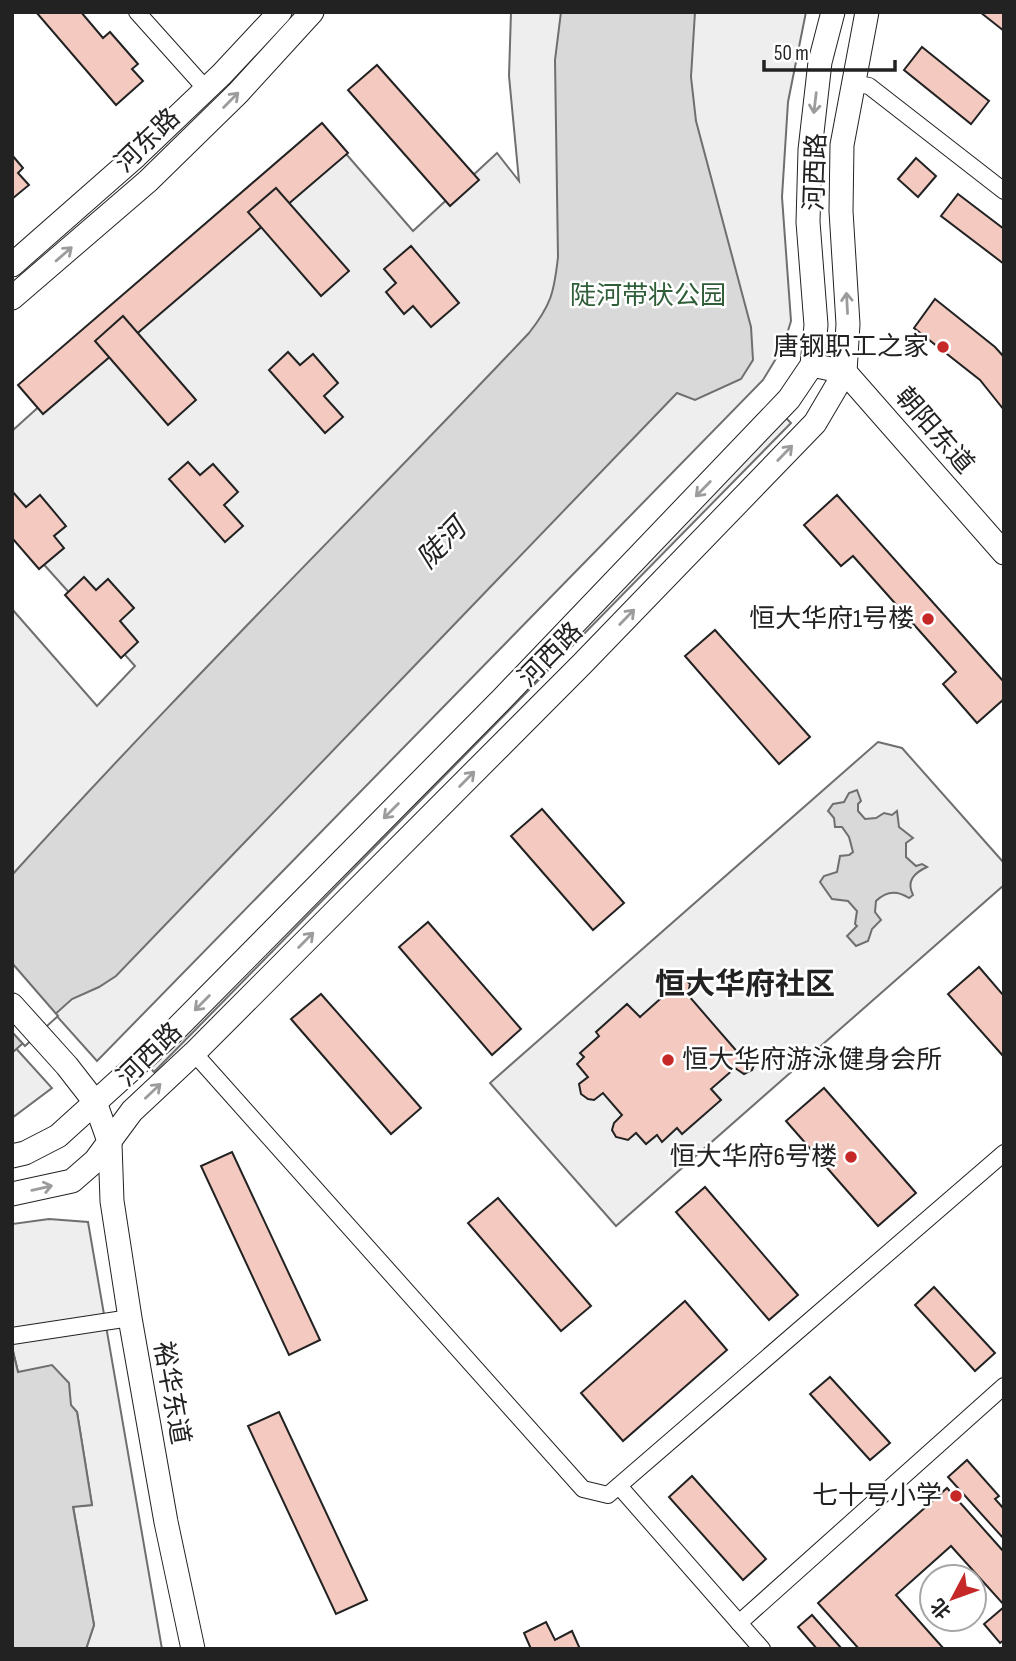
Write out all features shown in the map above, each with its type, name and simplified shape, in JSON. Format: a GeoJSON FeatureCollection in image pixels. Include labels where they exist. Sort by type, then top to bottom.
{"type":"FeatureCollection","features":[{"type":"Feature","properties":{"kind":"main road","name":"河东路"},"geometry":{"type":"LineString","coordinates":[[12,265],[136,156],[281,12]]}},
{"type":"Feature","properties":{"kind":"main road","name":"河东路"},"geometry":{"type":"LineString","coordinates":[[12,298],[148,181],[238,93],[312,12]]}},
{"type":"Feature","properties":{"kind":"main road","name":"河西路"},"geometry":{"type":"LineString","coordinates":[[12,1156],[25,1153],[58,1136],[175,1030],[503,698],[789,399],[812,365],[817,325],[808,222],[810,150],[820,62],[833,12]]}},
{"type":"Feature","properties":{"kind":"main road","name":"河西路"},"geometry":{"type":"LineString","coordinates":[[12,1194],[72,1181],[95,1161],[132,1111],[194,1053],[582,664],[815,423],[845,372],[848,324],[841,211],[842,145],[867,12]]}},
{"type":"Feature","properties":{"kind":"main road"},"geometry":{"type":"LineString","coordinates":[[812,365],[845,372]]}},
{"type":"Feature","properties":{"kind":"main road","name":"朝阳东道"},"geometry":{"type":"LineString","coordinates":[[845,372],[1004,553]]}},
{"type":"Feature","properties":{"kind":"main road","name":"裕华东道"},"geometry":{"type":"LineString","coordinates":[[12,1005],[67,1066],[95,1102],[110,1144],[111,1201],[130,1318],[166,1522],[193,1649]]}},
{"type":"Feature","properties":{"kind":"street"},"geometry":{"type":"LineString","coordinates":[[137,12],[206,89]]}},
{"type":"Feature","properties":{"kind":"street"},"geometry":{"type":"LineString","coordinates":[[852,83],[869,86],[1004,191]]}},
{"type":"Feature","properties":{"kind":"street"},"geometry":{"type":"LineString","coordinates":[[194,1053],[583,1489],[608,1495],[1004,1153]]}},
{"type":"Feature","properties":{"kind":"street"},"geometry":{"type":"LineString","coordinates":[[12,1336],[130,1318]]}},
{"type":"Feature","properties":{"kind":"street"},"geometry":{"type":"LineString","coordinates":[[739,1623],[1004,1386]]}},
{"type":"Feature","properties":{"kind":"street"},"geometry":{"type":"LineString","coordinates":[[619,1486],[762,1649]]}},
{"type":"Feature","properties":{"kind":"green space","name":"陡河带状公园"},"geometry":{"type":"Polygon","coordinates":[[[511,12],[806,12],[788,102],[782,197],[791,321],[783,347],[763,380],[97,1061],[12,966],[12,609],[97,706],[135,666],[12,529],[12,431],[334,140],[413,231],[497,153],[519,181],[509,76],[511,12]]]}},
{"type":"Feature","properties":{"kind":"green space"},"geometry":{"type":"Polygon","coordinates":[[[785,417],[791,423],[154,1072],[149,1067],[785,417]]]}},
{"type":"Feature","properties":{"kind":"green space"},"geometry":{"type":"Polygon","coordinates":[[[878,742],[902,748],[1004,863],[1004,885],[616,1226],[490,1083],[878,742]]]}},
{"type":"Feature","properties":{"kind":"green space"},"geometry":{"type":"Polygon","coordinates":[[[12,1044],[52,1088],[12,1118],[12,1044]]]}},
{"type":"Feature","properties":{"kind":"green space"},"geometry":{"type":"Polygon","coordinates":[[[49,1219],[88,1222],[162,1649],[86,1649],[94,1625],[73,1506],[92,1505],[77,1412],[18,1372],[12,1347],[12,1224],[49,1219]]]}},
{"type":"Feature","properties":{"kind":"water","name":"陡河带状公园"},"geometry":{"type":"Polygon","coordinates":[[[561,12],[695,12],[691,77],[696,121],[751,327],[753,360],[741,379],[695,400],[677,393],[116,976],[72,999],[12,1053],[12,875],[139,738],[529,333],[547,306],[553,289],[558,257],[555,60],[561,12]]]}},
{"type":"Feature","properties":{"kind":"water"},"geometry":{"type":"Polygon","coordinates":[[[857,790],[861,801],[858,811],[865,819],[876,818],[884,813],[892,815],[897,811],[899,827],[913,838],[906,843],[906,857],[916,866],[922,864],[927,867],[912,878],[910,886],[913,895],[909,898],[892,893],[876,901],[875,912],[881,920],[872,929],[868,941],[856,946],[847,936],[857,926],[857,911],[848,901],[832,899],[820,882],[824,876],[837,872],[840,856],[853,852],[849,837],[842,827],[835,827],[834,818],[828,811],[833,804],[844,802],[849,793],[857,790]]]}},
{"type":"Feature","properties":{"kind":"water"},"geometry":{"type":"Polygon","coordinates":[[[12,1347],[18,1372],[52,1365],[69,1383],[71,1405],[77,1412],[92,1505],[73,1507],[94,1625],[86,1649],[12,1649],[12,1347]]]}},
{"type":"Feature","properties":{"kind":"pier"},"geometry":{"type":"Polygon","coordinates":[[[12,963],[58,1016],[25,1046],[12,1032],[12,963]]]}},
{"type":"Feature","properties":{"kind":"building"},"geometry":{"type":"Polygon","coordinates":[[[36,12],[81,12],[103,38],[110,32],[138,64],[132,69],[143,81],[116,105],[36,12]]]}},
{"type":"Feature","properties":{"kind":"building"},"geometry":{"type":"Polygon","coordinates":[[[980,12],[1004,12],[1004,31],[980,12]]]}},
{"type":"Feature","properties":{"kind":"building"},"geometry":{"type":"Polygon","coordinates":[[[922,47],[989,101],[971,124],[904,70],[922,47]]]}},
{"type":"Feature","properties":{"kind":"building"},"geometry":{"type":"Polygon","coordinates":[[[377,65],[479,180],[450,206],[348,90],[377,65]]]}},
{"type":"Feature","properties":{"kind":"building"},"geometry":{"type":"Polygon","coordinates":[[[322,123],[348,153],[43,414],[18,385],[322,123]]]}},
{"type":"Feature","properties":{"kind":"building"},"geometry":{"type":"Polygon","coordinates":[[[12,155],[23,168],[18,173],[29,185],[12,199],[12,155]]]}},
{"type":"Feature","properties":{"kind":"building"},"geometry":{"type":"Polygon","coordinates":[[[916,158],[936,176],[918,197],[898,179],[916,158]]]}},
{"type":"Feature","properties":{"kind":"building"},"geometry":{"type":"Polygon","coordinates":[[[276,188],[349,271],[321,296],[248,212],[276,188]]]}},
{"type":"Feature","properties":{"kind":"building"},"geometry":{"type":"Polygon","coordinates":[[[958,194],[1004,229],[1004,264],[941,216],[958,194]]]}},
{"type":"Feature","properties":{"kind":"building"},"geometry":{"type":"Polygon","coordinates":[[[411,246],[459,303],[431,327],[413,306],[404,314],[386,292],[396,283],[384,269],[411,246]]]}},
{"type":"Feature","properties":{"kind":"building","name":"唐钢职工之家"},"geometry":{"type":"Polygon","coordinates":[[[935,299],[1004,357],[1004,410],[980,380],[914,328],[935,299]]]}},
{"type":"Feature","properties":{"kind":"building"},"geometry":{"type":"Polygon","coordinates":[[[123,316],[196,400],[168,425],[95,341],[123,316]]]}},
{"type":"Feature","properties":{"kind":"building"},"geometry":{"type":"Polygon","coordinates":[[[288,352],[300,365],[313,354],[338,383],[324,396],[343,417],[325,433],[269,370],[288,352]]]}},
{"type":"Feature","properties":{"kind":"building"},"geometry":{"type":"Polygon","coordinates":[[[188,462],[200,475],[213,464],[238,492],[224,505],[243,526],[225,542],[169,479],[188,462]]]}},
{"type":"Feature","properties":{"kind":"building"},"geometry":{"type":"Polygon","coordinates":[[[12,491],[26,507],[40,495],[66,526],[54,536],[64,548],[39,569],[12,538],[12,491]]]}},
{"type":"Feature","properties":{"kind":"building","name":"恒大华府1号楼"},"geometry":{"type":"Polygon","coordinates":[[[837,495],[1004,682],[1004,699],[977,723],[943,684],[956,672],[853,556],[841,566],[804,525],[837,495]]]}},
{"type":"Feature","properties":{"kind":"building"},"geometry":{"type":"Polygon","coordinates":[[[84,577],[96,590],[108,579],[134,608],[120,621],[138,642],[121,658],[65,595],[84,577]]]}},
{"type":"Feature","properties":{"kind":"building"},"geometry":{"type":"Polygon","coordinates":[[[715,630],[810,737],[779,764],[685,656],[715,630]]]}},
{"type":"Feature","properties":{"kind":"building"},"geometry":{"type":"Polygon","coordinates":[[[542,809],[624,903],[593,930],[511,836],[542,809]]]}},
{"type":"Feature","properties":{"kind":"building"},"geometry":{"type":"Polygon","coordinates":[[[428,922],[521,1029],[492,1055],[399,947],[428,922]]]}},
{"type":"Feature","properties":{"kind":"building"},"geometry":{"type":"Polygon","coordinates":[[[979,967],[1004,996],[1004,1057],[948,994],[979,967]]]}},
{"type":"Feature","properties":{"kind":"building","name":"恒大华府游泳健身会所"},"geometry":{"type":"Polygon","coordinates":[[[676,977],[683,977],[690,984],[688,995],[740,1055],[751,1055],[755,1063],[752,1070],[744,1074],[735,1068],[711,1089],[721,1100],[682,1134],[677,1128],[662,1142],[657,1135],[646,1144],[636,1133],[628,1140],[616,1137],[612,1130],[614,1123],[622,1115],[603,1093],[594,1100],[581,1094],[579,1084],[588,1077],[577,1064],[584,1057],[580,1053],[599,1036],[596,1032],[627,1004],[640,1017],[669,991],[669,983],[676,977]]]}},
{"type":"Feature","properties":{"kind":"building"},"geometry":{"type":"Polygon","coordinates":[[[321,994],[421,1108],[391,1134],[291,1019],[321,994]]]}},
{"type":"Feature","properties":{"kind":"building","name":"恒大华府6号楼"},"geometry":{"type":"Polygon","coordinates":[[[824,1088],[916,1193],[878,1226],[786,1121],[824,1088]]]}},
{"type":"Feature","properties":{"kind":"building"},"geometry":{"type":"Polygon","coordinates":[[[232,1152],[320,1340],[289,1355],[201,1166],[232,1152]]]}},
{"type":"Feature","properties":{"kind":"building"},"geometry":{"type":"Polygon","coordinates":[[[705,1187],[798,1295],[769,1320],[676,1212],[705,1187]]]}},
{"type":"Feature","properties":{"kind":"building"},"geometry":{"type":"Polygon","coordinates":[[[498,1198],[591,1306],[561,1331],[468,1223],[498,1198]]]}},
{"type":"Feature","properties":{"kind":"building"},"geometry":{"type":"Polygon","coordinates":[[[934,1287],[995,1353],[975,1371],[915,1305],[934,1287]]]}},
{"type":"Feature","properties":{"kind":"building"},"geometry":{"type":"Polygon","coordinates":[[[685,1301],[727,1350],[623,1441],[581,1393],[685,1301]]]}},
{"type":"Feature","properties":{"kind":"building"},"geometry":{"type":"Polygon","coordinates":[[[830,1377],[890,1443],[870,1460],[810,1394],[830,1377]]]}},
{"type":"Feature","properties":{"kind":"building"},"geometry":{"type":"Polygon","coordinates":[[[279,1412],[367,1600],[336,1614],[248,1426],[279,1412]]]}},
{"type":"Feature","properties":{"kind":"building"},"geometry":{"type":"Polygon","coordinates":[[[967,1460],[999,1496],[995,1499],[1004,1509],[1004,1539],[948,1477],[967,1460]]]}},
{"type":"Feature","properties":{"kind":"building"},"geometry":{"type":"Polygon","coordinates":[[[692,1476],[766,1559],[743,1580],[669,1497],[692,1476]]]}},
{"type":"Feature","properties":{"kind":"building"},"geometry":{"type":"Polygon","coordinates":[[[947,1488],[1004,1552],[1004,1605],[988,1587],[988,1563],[966,1563],[951,1546],[932,1563],[918,1563],[918,1575],[896,1595],[918,1620],[918,1633],[930,1633],[944,1649],[859,1649],[818,1603],[947,1488]]]}},
{"type":"Feature","properties":{"kind":"building"},"geometry":{"type":"Polygon","coordinates":[[[1004,1607],[1004,1640],[1000,1643],[988,1629],[988,1621],[1004,1607]]]}},
{"type":"Feature","properties":{"kind":"building"},"geometry":{"type":"Polygon","coordinates":[[[812,1615],[842,1649],[817,1649],[798,1627],[812,1615]]]}},
{"type":"Feature","properties":{"kind":"building"},"geometry":{"type":"Polygon","coordinates":[[[546,1622],[555,1640],[572,1631],[580,1649],[531,1649],[524,1633],[546,1622]]]}},
{"type":"Feature","properties":{"kind":"place","name":"唐钢职工之家"},"geometry":{"type":"Point","coordinates":[943,347]}},
{"type":"Feature","properties":{"kind":"place","name":"恒大华府1号楼"},"geometry":{"type":"Point","coordinates":[928,619]}},
{"type":"Feature","properties":{"kind":"place","name":"恒大华府游泳健身会所"},"geometry":{"type":"Point","coordinates":[668,1060]}},
{"type":"Feature","properties":{"kind":"place","name":"恒大华府6号楼"},"geometry":{"type":"Point","coordinates":[851,1157]}},
{"type":"Feature","properties":{"kind":"place","name":"七十号小学"},"geometry":{"type":"Point","coordinates":[956,1496]}},
{"type":"Feature","properties":{"kind":"district","name":"恒大华府社区"},"geometry":{"type":"Point","coordinates":[745,985]}},
{"type":"Feature","properties":{"kind":"water label","name":"陡河"},"geometry":{"type":"Point","coordinates":[442,544]}}]}
